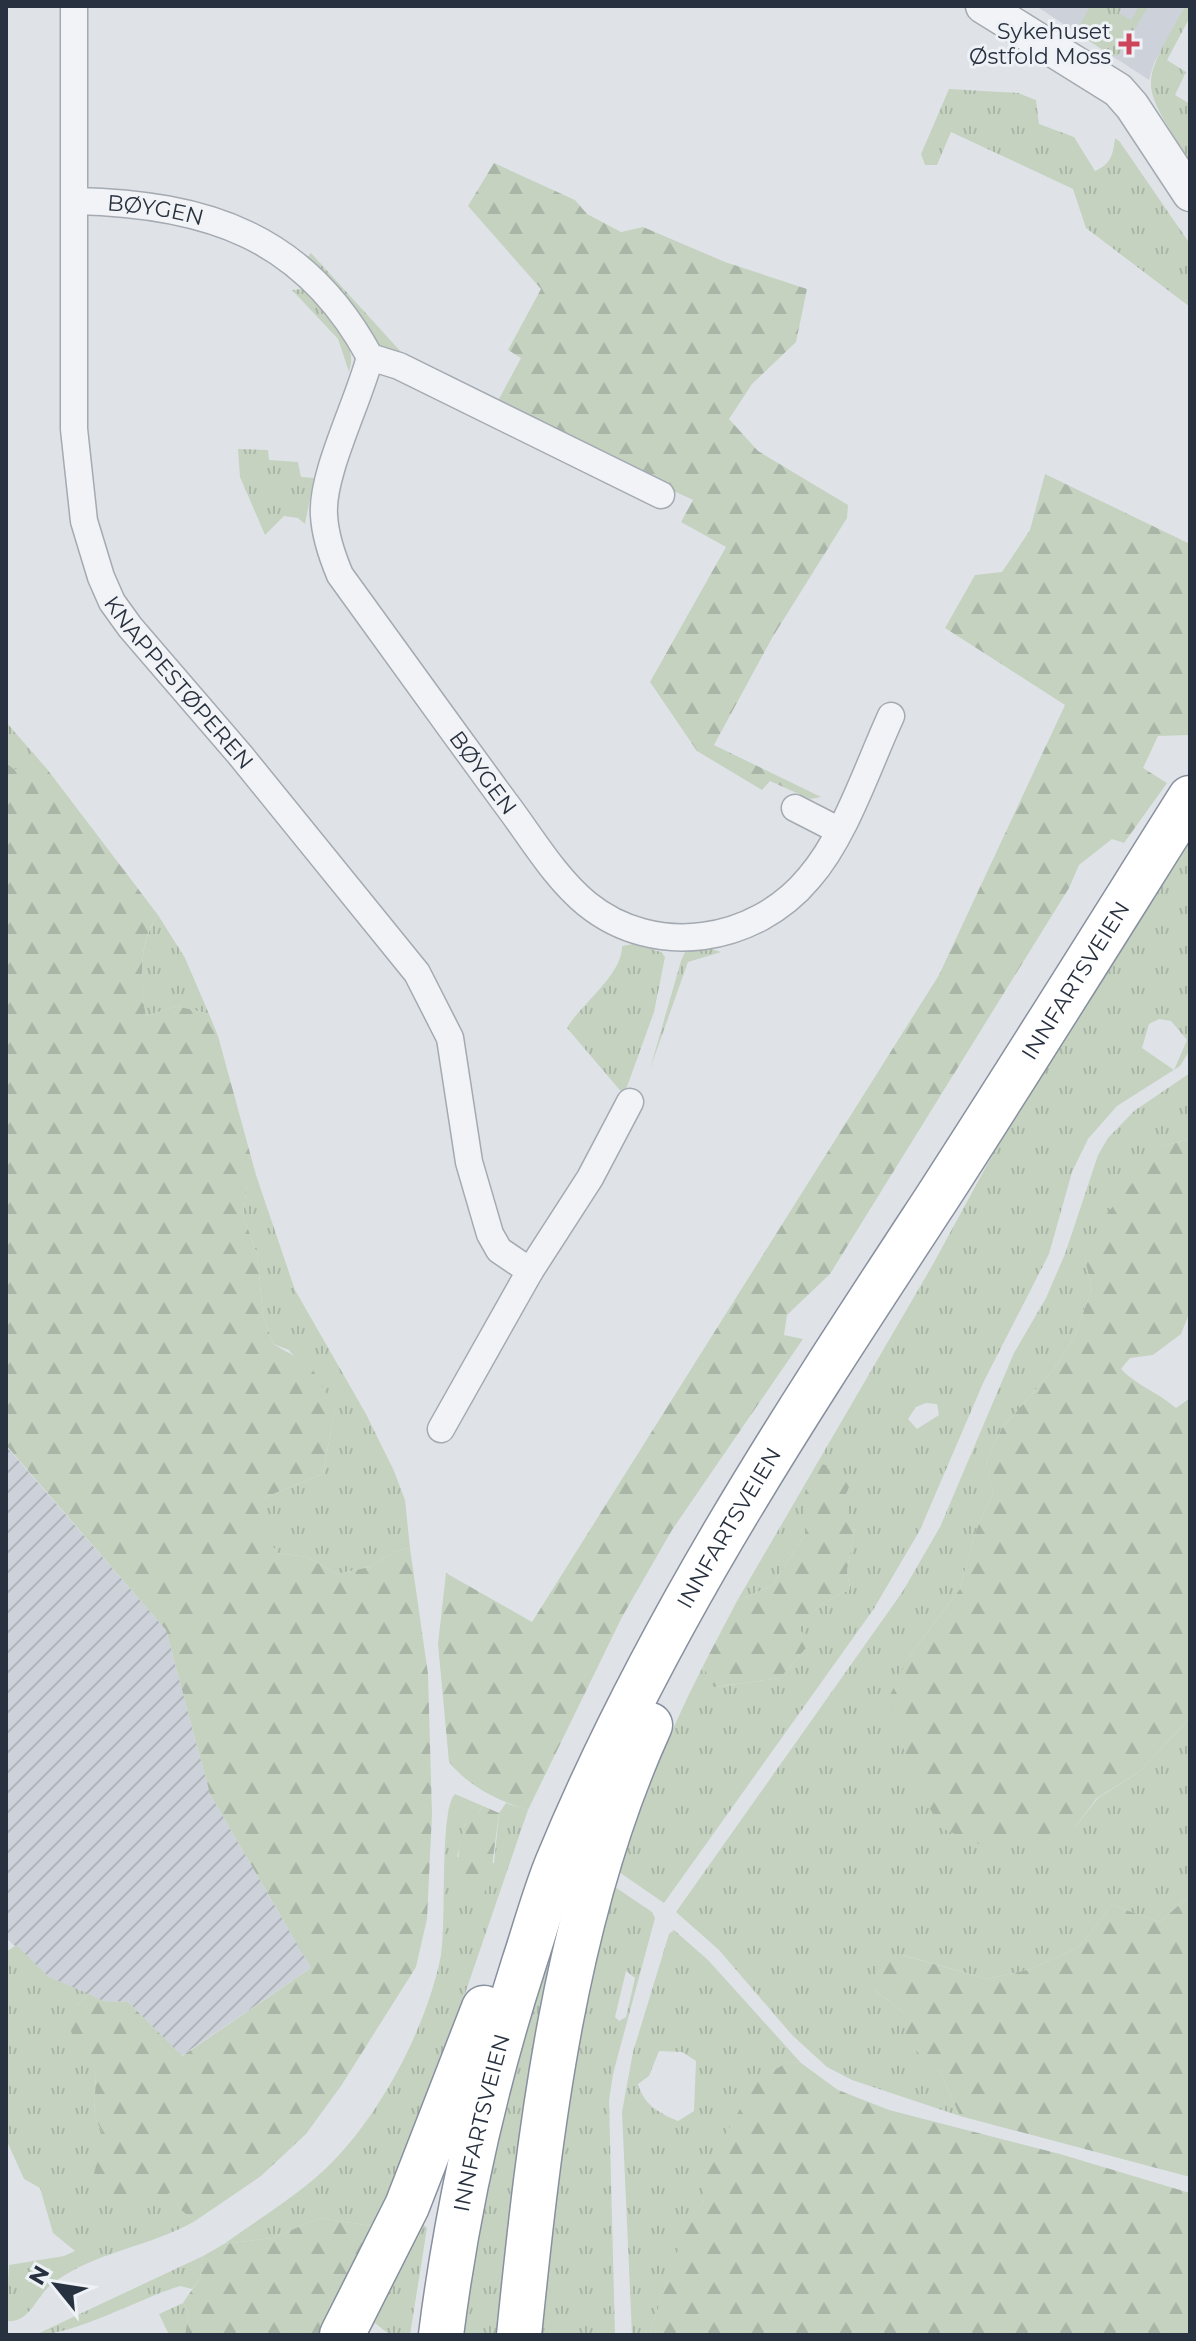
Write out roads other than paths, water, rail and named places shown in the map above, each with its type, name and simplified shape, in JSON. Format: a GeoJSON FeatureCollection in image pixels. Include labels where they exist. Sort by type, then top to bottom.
{"type":"FeatureCollection","features":[{"type":"Feature","properties":{"kind":"highway","name":"INNFARTSVEIEN"},"geometry":{"type":"LineString","coordinates":[[441,2335],[472,2152],[500,2037],[555,1868],[625,1712],[702,1568],[764,1463],[980,1132],[1190,798]]}},
{"type":"Feature","properties":{"kind":"highway"},"geometry":{"type":"LineString","coordinates":[[519,2335],[541,2151],[572,1971],[616,1810],[689,1639],[702,1568]]}},
{"type":"Feature","properties":{"kind":"highway"},"geometry":{"type":"LineString","coordinates":[[342,2335],[407,2206],[485,2005],[542,1909]]}},
{"type":"Feature","properties":{"kind":"street","name":"KNAPPESTØPEREN"},"geometry":{"type":"LineString","coordinates":[[74,6],[74,429],[84,521],[101,577],[112,602],[130,627],[241,756],[417,973],[450,1038],[469,1162],[490,1234],[499,1250],[530,1271]]}},
{"type":"Feature","properties":{"kind":"street"},"geometry":{"type":"LineString","coordinates":[[983,6],[1124,96],[1190,194]]}},
{"type":"Feature","properties":{"kind":"street","name":"BØYGEN"},"geometry":{"type":"LineString","coordinates":[[76,201],[181,211],[223,222],[255,236],[282,255],[335,303],[370,357],[331,475],[323,511],[332,555],[340,575],[564,882],[610,920],[644,934],[675,939],[712,935],[741,927],[793,896],[812,875],[838,830],[891,716]]}},
{"type":"Feature","properties":{"kind":"street"},"geometry":{"type":"LineString","coordinates":[[370,357],[399,366],[661,495]]}},
{"type":"Feature","properties":{"kind":"street"},"geometry":{"type":"LineString","coordinates":[[795,808],[838,830]]}},
{"type":"Feature","properties":{"kind":"street"},"geometry":{"type":"LineString","coordinates":[[441,1429],[530,1271],[558,1232],[630,1102]]}},
{"type":"Feature","properties":{"kind":"place","name":"Sykehuset Østfold Moss"},"geometry":{"type":"Point","coordinates":[1129,44]}}]}
